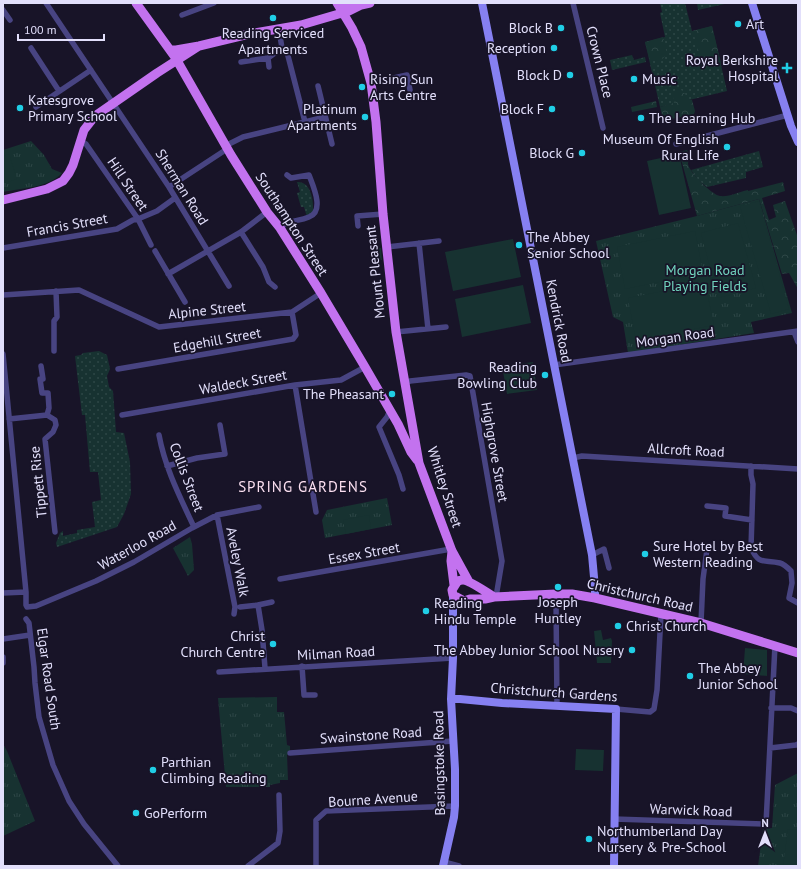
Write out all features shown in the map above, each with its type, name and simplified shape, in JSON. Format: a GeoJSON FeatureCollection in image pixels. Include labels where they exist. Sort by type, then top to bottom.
{"type":"FeatureCollection","features":[{"type":"Feature","properties":{"kind":"main road","name":"Southampton Street"},"geometry":{"type":"LineString","coordinates":[[136,3],[177,60],[226,147],[321,293],[398,424],[411,452],[420,463]]}},
{"type":"Feature","properties":{"kind":"main road","name":"Mount Pleasant"},"geometry":{"type":"LineString","coordinates":[[337,3],[344,13],[361,47],[367,64],[371,83],[376,122],[383,214],[396,332],[404,384]]}},
{"type":"Feature","properties":{"kind":"main road"},"geometry":{"type":"LineString","coordinates":[[343,3],[366,4]]}},
{"type":"Feature","properties":{"kind":"main road"},"geometry":{"type":"LineString","coordinates":[[157,73],[165,63],[170,50],[199,46],[237,36],[301,26],[344,13],[366,4]]}},
{"type":"Feature","properties":{"kind":"main road"},"geometry":{"type":"LineString","coordinates":[[352,28],[355,18],[366,4]]}},
{"type":"Feature","properties":{"kind":"main road"},"geometry":{"type":"LineString","coordinates":[[3,200],[47,189],[63,181],[69,173],[84,130],[99,113],[199,46]]}},
{"type":"Feature","properties":{"kind":"main road","name":"Whitley Street"},"geometry":{"type":"LineString","coordinates":[[404,384],[420,463],[452,550],[471,584]]}},
{"type":"Feature","properties":{"kind":"main road","name":"Whitley Street"},"geometry":{"type":"LineString","coordinates":[[452,550],[451,561],[454,585]]}},
{"type":"Feature","properties":{"kind":"main road"},"geometry":{"type":"LineString","coordinates":[[464,580],[471,584],[474,591],[467,600],[459,599],[453,595],[452,590],[454,585],[456,582],[464,580]]}},
{"type":"Feature","properties":{"kind":"main road","name":"Christchurch Road"},"geometry":{"type":"LineString","coordinates":[[471,584],[495,596]]}},
{"type":"Feature","properties":{"kind":"main road","name":"Christchurch Road"},"geometry":{"type":"LineString","coordinates":[[467,600],[485,599],[495,596],[572,594],[701,623],[798,653]]}},
{"type":"Feature","properties":{"kind":"street","name":"Sherman Road"},"geometry":{"type":"LineString","coordinates":[[46,3],[169,187],[229,286]]}},
{"type":"Feature","properties":{"kind":"street"},"geometry":{"type":"LineString","coordinates":[[182,15],[214,3]]}},
{"type":"Feature","properties":{"kind":"street","name":"Kendrick Road"},"geometry":{"type":"LineString","coordinates":[[482,3],[592,555],[596,588],[595,598]]}},
{"type":"Feature","properties":{"kind":"street","name":"Crown Place"},"geometry":{"type":"LineString","coordinates":[[573,3],[603,128]]}},
{"type":"Feature","properties":{"kind":"street"},"geometry":{"type":"LineString","coordinates":[[752,3],[798,142]]}},
{"type":"Feature","properties":{"kind":"street"},"geometry":{"type":"LineString","coordinates":[[3,10],[10,20]]}},
{"type":"Feature","properties":{"kind":"street"},"geometry":{"type":"LineString","coordinates":[[279,30],[282,48],[287,52],[305,122]]}},
{"type":"Feature","properties":{"kind":"street"},"geometry":{"type":"LineString","coordinates":[[31,48],[59,91]]}},
{"type":"Feature","properties":{"kind":"street"},"geometry":{"type":"LineString","coordinates":[[241,62],[268,58],[282,48]]}},
{"type":"Feature","properties":{"kind":"street"},"geometry":{"type":"LineString","coordinates":[[268,58],[269,67]]}},
{"type":"Feature","properties":{"kind":"street"},"geometry":{"type":"LineString","coordinates":[[36,107],[91,70]]}},
{"type":"Feature","properties":{"kind":"street"},"geometry":{"type":"LineString","coordinates":[[371,83],[406,75],[410,90]]}},
{"type":"Feature","properties":{"kind":"street"},"geometry":{"type":"LineString","coordinates":[[318,86],[332,144]]}},
{"type":"Feature","properties":{"kind":"street"},"geometry":{"type":"LineString","coordinates":[[676,144],[788,115]]}},
{"type":"Feature","properties":{"kind":"street"},"geometry":{"type":"LineString","coordinates":[[169,187],[226,147],[243,138],[325,117]]}},
{"type":"Feature","properties":{"kind":"street","name":"Hill Street"},"geometry":{"type":"LineString","coordinates":[[80,141],[86,144],[138,219],[151,245]]}},
{"type":"Feature","properties":{"kind":"street"},"geometry":{"type":"LineString","coordinates":[[280,228],[286,222],[310,217],[316,211],[318,204],[313,184],[308,175],[291,178],[287,175]]}},
{"type":"Feature","properties":{"kind":"street","name":"Francis Street"},"geometry":{"type":"LineString","coordinates":[[3,248],[117,229],[156,210],[175,198]]}},
{"type":"Feature","properties":{"kind":"street"},"geometry":{"type":"LineString","coordinates":[[168,274],[241,232],[267,212]]}},
{"type":"Feature","properties":{"kind":"street"},"geometry":{"type":"LineString","coordinates":[[358,226],[357,216],[383,214]]}},
{"type":"Feature","properties":{"kind":"street"},"geometry":{"type":"LineString","coordinates":[[241,232],[263,267],[269,282],[275,287]]}},
{"type":"Feature","properties":{"kind":"street"},"geometry":{"type":"LineString","coordinates":[[387,247],[439,241]]}},
{"type":"Feature","properties":{"kind":"street"},"geometry":{"type":"LineString","coordinates":[[420,243],[428,329]]}},
{"type":"Feature","properties":{"kind":"street"},"geometry":{"type":"LineString","coordinates":[[155,251],[184,302]]}},
{"type":"Feature","properties":{"kind":"street","name":"Alpine Street"},"geometry":{"type":"LineString","coordinates":[[3,294],[79,290],[159,327],[292,312],[321,293]]}},
{"type":"Feature","properties":{"kind":"street"},"geometry":{"type":"LineString","coordinates":[[54,351],[54,321],[57,317],[56,291]]}},
{"type":"Feature","properties":{"kind":"street","name":"Edgehill Street"},"geometry":{"type":"LineString","coordinates":[[118,369],[293,340],[296,335],[292,312]]}},
{"type":"Feature","properties":{"kind":"street"},"geometry":{"type":"LineString","coordinates":[[396,332],[446,327]]}},
{"type":"Feature","properties":{"kind":"street"},"geometry":{"type":"LineString","coordinates":[[796,332],[798,342]]}},
{"type":"Feature","properties":{"kind":"street","name":"Morgan Road"},"geometry":{"type":"LineString","coordinates":[[554,365],[796,332]]}},
{"type":"Feature","properties":{"kind":"street"},"geometry":{"type":"LineString","coordinates":[[3,354],[26,592],[3,593]]}},
{"type":"Feature","properties":{"kind":"street"},"geometry":{"type":"LineString","coordinates":[[9,419],[47,415],[50,408],[48,393],[42,393],[40,379],[43,379],[41,366]]}},
{"type":"Feature","properties":{"kind":"street","name":"Waldeck Street"},"geometry":{"type":"LineString","coordinates":[[122,414],[295,385],[341,380],[365,367]]}},
{"type":"Feature","properties":{"kind":"street","name":"Highgrove Street"},"geometry":{"type":"LineString","coordinates":[[404,384],[410,381],[466,375],[470,376],[502,561],[495,596]]}},
{"type":"Feature","properties":{"kind":"street"},"geometry":{"type":"LineString","coordinates":[[295,385],[316,512]]}},
{"type":"Feature","properties":{"kind":"street"},"geometry":{"type":"LineString","coordinates":[[390,410],[379,429],[399,475],[403,489]]}},
{"type":"Feature","properties":{"kind":"street","name":"Tippett Rise"},"geometry":{"type":"LineString","coordinates":[[47,415],[54,420],[56,425],[53,432],[45,439],[55,532]]}},
{"type":"Feature","properties":{"kind":"street"},"geometry":{"type":"LineString","coordinates":[[384,420],[398,424]]}},
{"type":"Feature","properties":{"kind":"street"},"geometry":{"type":"LineString","coordinates":[[167,466],[197,458],[226,457],[220,425]]}},
{"type":"Feature","properties":{"kind":"street","name":"Collis Street"},"geometry":{"type":"LineString","coordinates":[[159,435],[167,466],[194,527]]}},
{"type":"Feature","properties":{"kind":"street","name":"Allcroft Road"},"geometry":{"type":"LineString","coordinates":[[573,458],[582,456],[798,469]]}},
{"type":"Feature","properties":{"kind":"street"},"geometry":{"type":"LineString","coordinates":[[751,466],[753,484],[751,548],[754,556],[762,561],[782,563],[791,571],[792,582],[789,598],[798,603]]}},
{"type":"Feature","properties":{"kind":"street"},"geometry":{"type":"LineString","coordinates":[[707,506],[726,508],[725,516],[752,520]]}},
{"type":"Feature","properties":{"kind":"street","name":"Waterloo Road"},"geometry":{"type":"LineString","coordinates":[[26,592],[27,607],[36,606],[96,581],[134,562],[216,515],[258,507]]}},
{"type":"Feature","properties":{"kind":"street","name":"Aveley Walk"},"geometry":{"type":"LineString","coordinates":[[216,515],[234,607],[234,614]]}},
{"type":"Feature","properties":{"kind":"street"},"geometry":{"type":"LineString","coordinates":[[592,555],[604,549],[609,568]]}},
{"type":"Feature","properties":{"kind":"street"},"geometry":{"type":"LineString","coordinates":[[701,623],[703,579],[707,549]]}},
{"type":"Feature","properties":{"kind":"street","name":"Essex Street"},"geometry":{"type":"LineString","coordinates":[[280,579],[452,550]]}},
{"type":"Feature","properties":{"kind":"street"},"geometry":{"type":"LineString","coordinates":[[453,595],[453,658]]}},
{"type":"Feature","properties":{"kind":"street"},"geometry":{"type":"LineString","coordinates":[[454,620],[467,600]]}},
{"type":"Feature","properties":{"kind":"street"},"geometry":{"type":"LineString","coordinates":[[556,601],[557,706]]}},
{"type":"Feature","properties":{"kind":"street"},"geometry":{"type":"LineString","coordinates":[[240,607],[272,602]]}},
{"type":"Feature","properties":{"kind":"street"},"geometry":{"type":"LineString","coordinates":[[258,605],[262,630],[265,668]]}},
{"type":"Feature","properties":{"kind":"street","name":"Christchurch Gardens"},"geometry":{"type":"LineString","coordinates":[[451,699],[650,712],[654,710],[657,690],[661,614]]}},
{"type":"Feature","properties":{"kind":"street","name":"Elgar Road South"},"geometry":{"type":"LineString","coordinates":[[26,619],[29,623],[39,717],[53,765],[69,801],[84,824],[118,866]]}},
{"type":"Feature","properties":{"kind":"street"},"geometry":{"type":"LineString","coordinates":[[3,639],[30,635]]}},
{"type":"Feature","properties":{"kind":"street"},"geometry":{"type":"LineString","coordinates":[[775,645],[770,748],[798,744]]}},
{"type":"Feature","properties":{"kind":"street"},"geometry":{"type":"LineString","coordinates":[[3,657],[3,663]]}},
{"type":"Feature","properties":{"kind":"street","name":"Milman Road"},"geometry":{"type":"LineString","coordinates":[[220,672],[265,668],[453,658]]}},
{"type":"Feature","properties":{"kind":"street","name":"Basingstoke Road"},"geometry":{"type":"LineString","coordinates":[[443,864],[454,817],[455,806],[451,699],[453,658]]}},
{"type":"Feature","properties":{"kind":"street"},"geometry":{"type":"LineString","coordinates":[[302,666],[304,695],[315,695]]}},
{"type":"Feature","properties":{"kind":"street"},"geometry":{"type":"LineString","coordinates":[[771,708],[791,708],[798,711]]}},
{"type":"Feature","properties":{"kind":"street"},"geometry":{"type":"LineString","coordinates":[[614,866],[616,709]]}},
{"type":"Feature","properties":{"kind":"street","name":"Swainstone Road"},"geometry":{"type":"LineString","coordinates":[[290,753],[453,741]]}},
{"type":"Feature","properties":{"kind":"street","name":"Warwick Road"},"geometry":{"type":"LineString","coordinates":[[614,819],[766,824],[770,748]]}},
{"type":"Feature","properties":{"kind":"street"},"geometry":{"type":"LineString","coordinates":[[248,866],[278,842],[280,831],[280,795]]}},
{"type":"Feature","properties":{"kind":"street","name":"Bourne Avenue"},"geometry":{"type":"LineString","coordinates":[[316,866],[316,820],[326,811],[455,806]]}},
{"type":"Feature","properties":{"kind":"street"},"geometry":{"type":"LineString","coordinates":[[443,864],[459,866]]}},
{"type":"Feature","properties":{"kind":"green space"},"geometry":{"type":"Polygon","coordinates":[[[660,3],[685,3],[692,31],[712,26],[727,91],[660,107],[645,42],[665,37],[660,13],[662,12],[660,3]]]}},
{"type":"Feature","properties":{"kind":"green space"},"geometry":{"type":"Polygon","coordinates":[[[697,3],[729,3],[698,10],[697,3]]]}},
{"type":"Feature","properties":{"kind":"green space"},"geometry":{"type":"Polygon","coordinates":[[[712,26],[721,63],[705,67],[696,65],[696,61],[700,58],[693,31],[712,26]]]}},
{"type":"Feature","properties":{"kind":"green space"},"geometry":{"type":"Polygon","coordinates":[[[663,37],[667,54],[662,59],[650,61],[645,42],[663,37]]]}},
{"type":"Feature","properties":{"kind":"green space"},"geometry":{"type":"Polygon","coordinates":[[[632,55],[634,60],[645,57],[646,62],[612,70],[610,60],[632,55]]]}},
{"type":"Feature","properties":{"kind":"green space"},"geometry":{"type":"Polygon","coordinates":[[[679,89],[683,91],[689,100],[692,100],[695,111],[694,114],[667,120],[663,119],[660,107],[674,103],[674,91],[679,89]]]}},
{"type":"Feature","properties":{"kind":"green space"},"geometry":{"type":"Polygon","coordinates":[[[656,101],[657,107],[632,112],[631,107],[656,101]]]}},
{"type":"Feature","properties":{"kind":"green space"},"geometry":{"type":"Polygon","coordinates":[[[31,141],[44,155],[52,169],[62,173],[50,182],[42,185],[3,192],[3,150],[31,141]]]}},
{"type":"Feature","properties":{"kind":"green space"},"geometry":{"type":"Polygon","coordinates":[[[687,150],[690,155],[688,164],[689,168],[707,188],[716,195],[731,195],[783,182],[785,191],[762,198],[769,220],[776,217],[773,205],[785,201],[798,238],[798,289],[789,273],[782,274],[759,199],[697,216],[679,152],[687,150]]]}},
{"type":"Feature","properties":{"kind":"green space"},"geometry":{"type":"Polygon","coordinates":[[[759,151],[763,167],[746,172],[746,178],[707,187],[698,180],[691,170],[759,151]]]}},
{"type":"Feature","properties":{"kind":"green space"},"geometry":{"type":"Polygon","coordinates":[[[9,154],[17,179],[5,183],[3,177],[3,156],[9,154]]]}},
{"type":"Feature","properties":{"kind":"green space"},"geometry":{"type":"Polygon","coordinates":[[[679,154],[691,208],[659,215],[647,161],[679,154]]]}},
{"type":"Feature","properties":{"kind":"green space"},"geometry":{"type":"Polygon","coordinates":[[[297,182],[306,185],[311,192],[313,212],[307,217],[304,207],[301,207],[297,193],[300,192],[297,182]]]}},
{"type":"Feature","properties":{"kind":"green space","name":"Morgan Road Playing Fields"},"geometry":{"type":"Polygon","coordinates":[[[759,199],[792,313],[751,322],[754,333],[628,353],[623,322],[613,317],[596,241],[759,199]]]}},
{"type":"Feature","properties":{"kind":"green space"},"geometry":{"type":"Polygon","coordinates":[[[759,201],[789,309],[771,314],[740,206],[759,201]]]}},
{"type":"Feature","properties":{"kind":"green space"},"geometry":{"type":"Polygon","coordinates":[[[738,223],[756,288],[718,298],[701,233],[738,223]]]}},
{"type":"Feature","properties":{"kind":"green space"},"geometry":{"type":"Polygon","coordinates":[[[695,231],[703,273],[625,289],[617,247],[695,231]]]}},
{"type":"Feature","properties":{"kind":"green space"},"geometry":{"type":"Polygon","coordinates":[[[513,239],[521,277],[453,291],[445,252],[513,239]]]}},
{"type":"Feature","properties":{"kind":"green space"},"geometry":{"type":"Polygon","coordinates":[[[381,248],[382,260],[373,261],[372,249],[381,248]]]}},
{"type":"Feature","properties":{"kind":"green space"},"geometry":{"type":"Polygon","coordinates":[[[705,283],[714,325],[636,341],[628,298],[705,283]]]}},
{"type":"Feature","properties":{"kind":"green space"},"geometry":{"type":"Polygon","coordinates":[[[523,285],[531,323],[462,337],[455,299],[523,285]]]}},
{"type":"Feature","properties":{"kind":"green space"},"geometry":{"type":"Polygon","coordinates":[[[99,351],[107,355],[110,369],[107,376],[109,387],[113,391],[116,432],[124,433],[130,462],[131,494],[124,514],[117,527],[57,547],[56,543],[60,533],[63,531],[63,536],[77,533],[77,530],[95,527],[92,502],[101,500],[98,472],[90,472],[85,415],[82,415],[75,356],[83,353],[99,351]]]}},
{"type":"Feature","properties":{"kind":"green space"},"geometry":{"type":"Polygon","coordinates":[[[533,362],[537,390],[507,394],[502,366],[533,362]]]}},
{"type":"Feature","properties":{"kind":"green space"},"geometry":{"type":"Polygon","coordinates":[[[387,498],[392,525],[325,538],[322,520],[327,510],[387,498]]]}},
{"type":"Feature","properties":{"kind":"green space"},"geometry":{"type":"Polygon","coordinates":[[[369,515],[371,529],[346,534],[343,520],[369,515]]]}},
{"type":"Feature","properties":{"kind":"green space"},"geometry":{"type":"Polygon","coordinates":[[[190,537],[194,570],[188,576],[173,548],[190,537]]]}},
{"type":"Feature","properties":{"kind":"green space"},"geometry":{"type":"Polygon","coordinates":[[[601,630],[603,640],[611,638],[612,641],[611,663],[597,663],[594,631],[601,630]]]}},
{"type":"Feature","properties":{"kind":"green space"},"geometry":{"type":"Polygon","coordinates":[[[745,648],[767,650],[767,676],[743,674],[745,648]]]}},
{"type":"Feature","properties":{"kind":"green space"},"geometry":{"type":"Polygon","coordinates":[[[277,697],[277,712],[284,712],[287,745],[290,746],[290,755],[287,755],[288,780],[280,780],[280,783],[270,785],[270,787],[226,787],[218,698],[277,697]]]}},
{"type":"Feature","properties":{"kind":"green space"},"geometry":{"type":"Polygon","coordinates":[[[3,744],[35,821],[3,836],[3,744]]]}},
{"type":"Feature","properties":{"kind":"green space"},"geometry":{"type":"Polygon","coordinates":[[[576,749],[604,750],[603,771],[575,770],[576,749]]]}},
{"type":"Feature","properties":{"kind":"green space"},"geometry":{"type":"Polygon","coordinates":[[[798,773],[798,866],[758,866],[763,829],[772,828],[775,785],[798,773]]]}},
{"type":"Feature","properties":{"kind":"green space"},"geometry":{"type":"Polygon","coordinates":[[[788,829],[798,830],[798,866],[783,866],[788,829]]]}},
{"type":"Feature","properties":{"kind":"place","name":"Reading Serviced Apartments"},"geometry":{"type":"Point","coordinates":[273,18]}},
{"type":"Feature","properties":{"kind":"place","name":"Art"},"geometry":{"type":"Point","coordinates":[738,24]}},
{"type":"Feature","properties":{"kind":"place","name":"Block B"},"geometry":{"type":"Point","coordinates":[561,28]}},
{"type":"Feature","properties":{"kind":"place","name":"Reception"},"geometry":{"type":"Point","coordinates":[554,48]}},
{"type":"Feature","properties":{"kind":"place","name":"Royal Berkshire Hospital"},"geometry":{"type":"Point","coordinates":[787,68]}},
{"type":"Feature","properties":{"kind":"place","name":"Block D"},"geometry":{"type":"Point","coordinates":[570,75]}},
{"type":"Feature","properties":{"kind":"place","name":"Music"},"geometry":{"type":"Point","coordinates":[634,79]}},
{"type":"Feature","properties":{"kind":"place","name":"Rising Sun Arts Centre"},"geometry":{"type":"Point","coordinates":[362,87]}},
{"type":"Feature","properties":{"kind":"place","name":"Katesgrove Primary School"},"geometry":{"type":"Point","coordinates":[20,108]}},
{"type":"Feature","properties":{"kind":"place","name":"Block F"},"geometry":{"type":"Point","coordinates":[552,109]}},
{"type":"Feature","properties":{"kind":"place","name":"Platinum Apartments"},"geometry":{"type":"Point","coordinates":[365,117]}},
{"type":"Feature","properties":{"kind":"place","name":"The Learning Hub"},"geometry":{"type":"Point","coordinates":[641,118]}},
{"type":"Feature","properties":{"kind":"place","name":"Museum Of English Rural Life"},"geometry":{"type":"Point","coordinates":[727,147]}},
{"type":"Feature","properties":{"kind":"place","name":"Block G"},"geometry":{"type":"Point","coordinates":[582,153]}},
{"type":"Feature","properties":{"kind":"place","name":"The Abbey Senior School"},"geometry":{"type":"Point","coordinates":[519,245]}},
{"type":"Feature","properties":{"kind":"place","name":"Reading Bowling Club"},"geometry":{"type":"Point","coordinates":[545,375]}},
{"type":"Feature","properties":{"kind":"place","name":"The Pheasant"},"geometry":{"type":"Point","coordinates":[392,394]}},
{"type":"Feature","properties":{"kind":"place","name":"Sure Hotel by Best Western Reading"},"geometry":{"type":"Point","coordinates":[645,554]}},
{"type":"Feature","properties":{"kind":"place","name":"Joseph Huntley"},"geometry":{"type":"Point","coordinates":[558,587]}},
{"type":"Feature","properties":{"kind":"place","name":"Reading Hindu Temple"},"geometry":{"type":"Point","coordinates":[426,611]}},
{"type":"Feature","properties":{"kind":"place","name":"Christ Church"},"geometry":{"type":"Point","coordinates":[618,626]}},
{"type":"Feature","properties":{"kind":"place","name":"Christ Church Centre"},"geometry":{"type":"Point","coordinates":[273,644]}},
{"type":"Feature","properties":{"kind":"place","name":"The Abbey Junior School Nusery"},"geometry":{"type":"Point","coordinates":[632,650]}},
{"type":"Feature","properties":{"kind":"place","name":"The Abbey Junior School"},"geometry":{"type":"Point","coordinates":[690,676]}},
{"type":"Feature","properties":{"kind":"place","name":"Parthian Climbing Reading"},"geometry":{"type":"Point","coordinates":[153,770]}},
{"type":"Feature","properties":{"kind":"place","name":"GoPerform"},"geometry":{"type":"Point","coordinates":[136,813]}},
{"type":"Feature","properties":{"kind":"place","name":"Northumberland Day Nursery & Pre-School"},"geometry":{"type":"Point","coordinates":[589,839]}},
{"type":"Feature","properties":{"kind":"district","name":"SPRING GARDENS"},"geometry":{"type":"Point","coordinates":[303,487]}}]}
